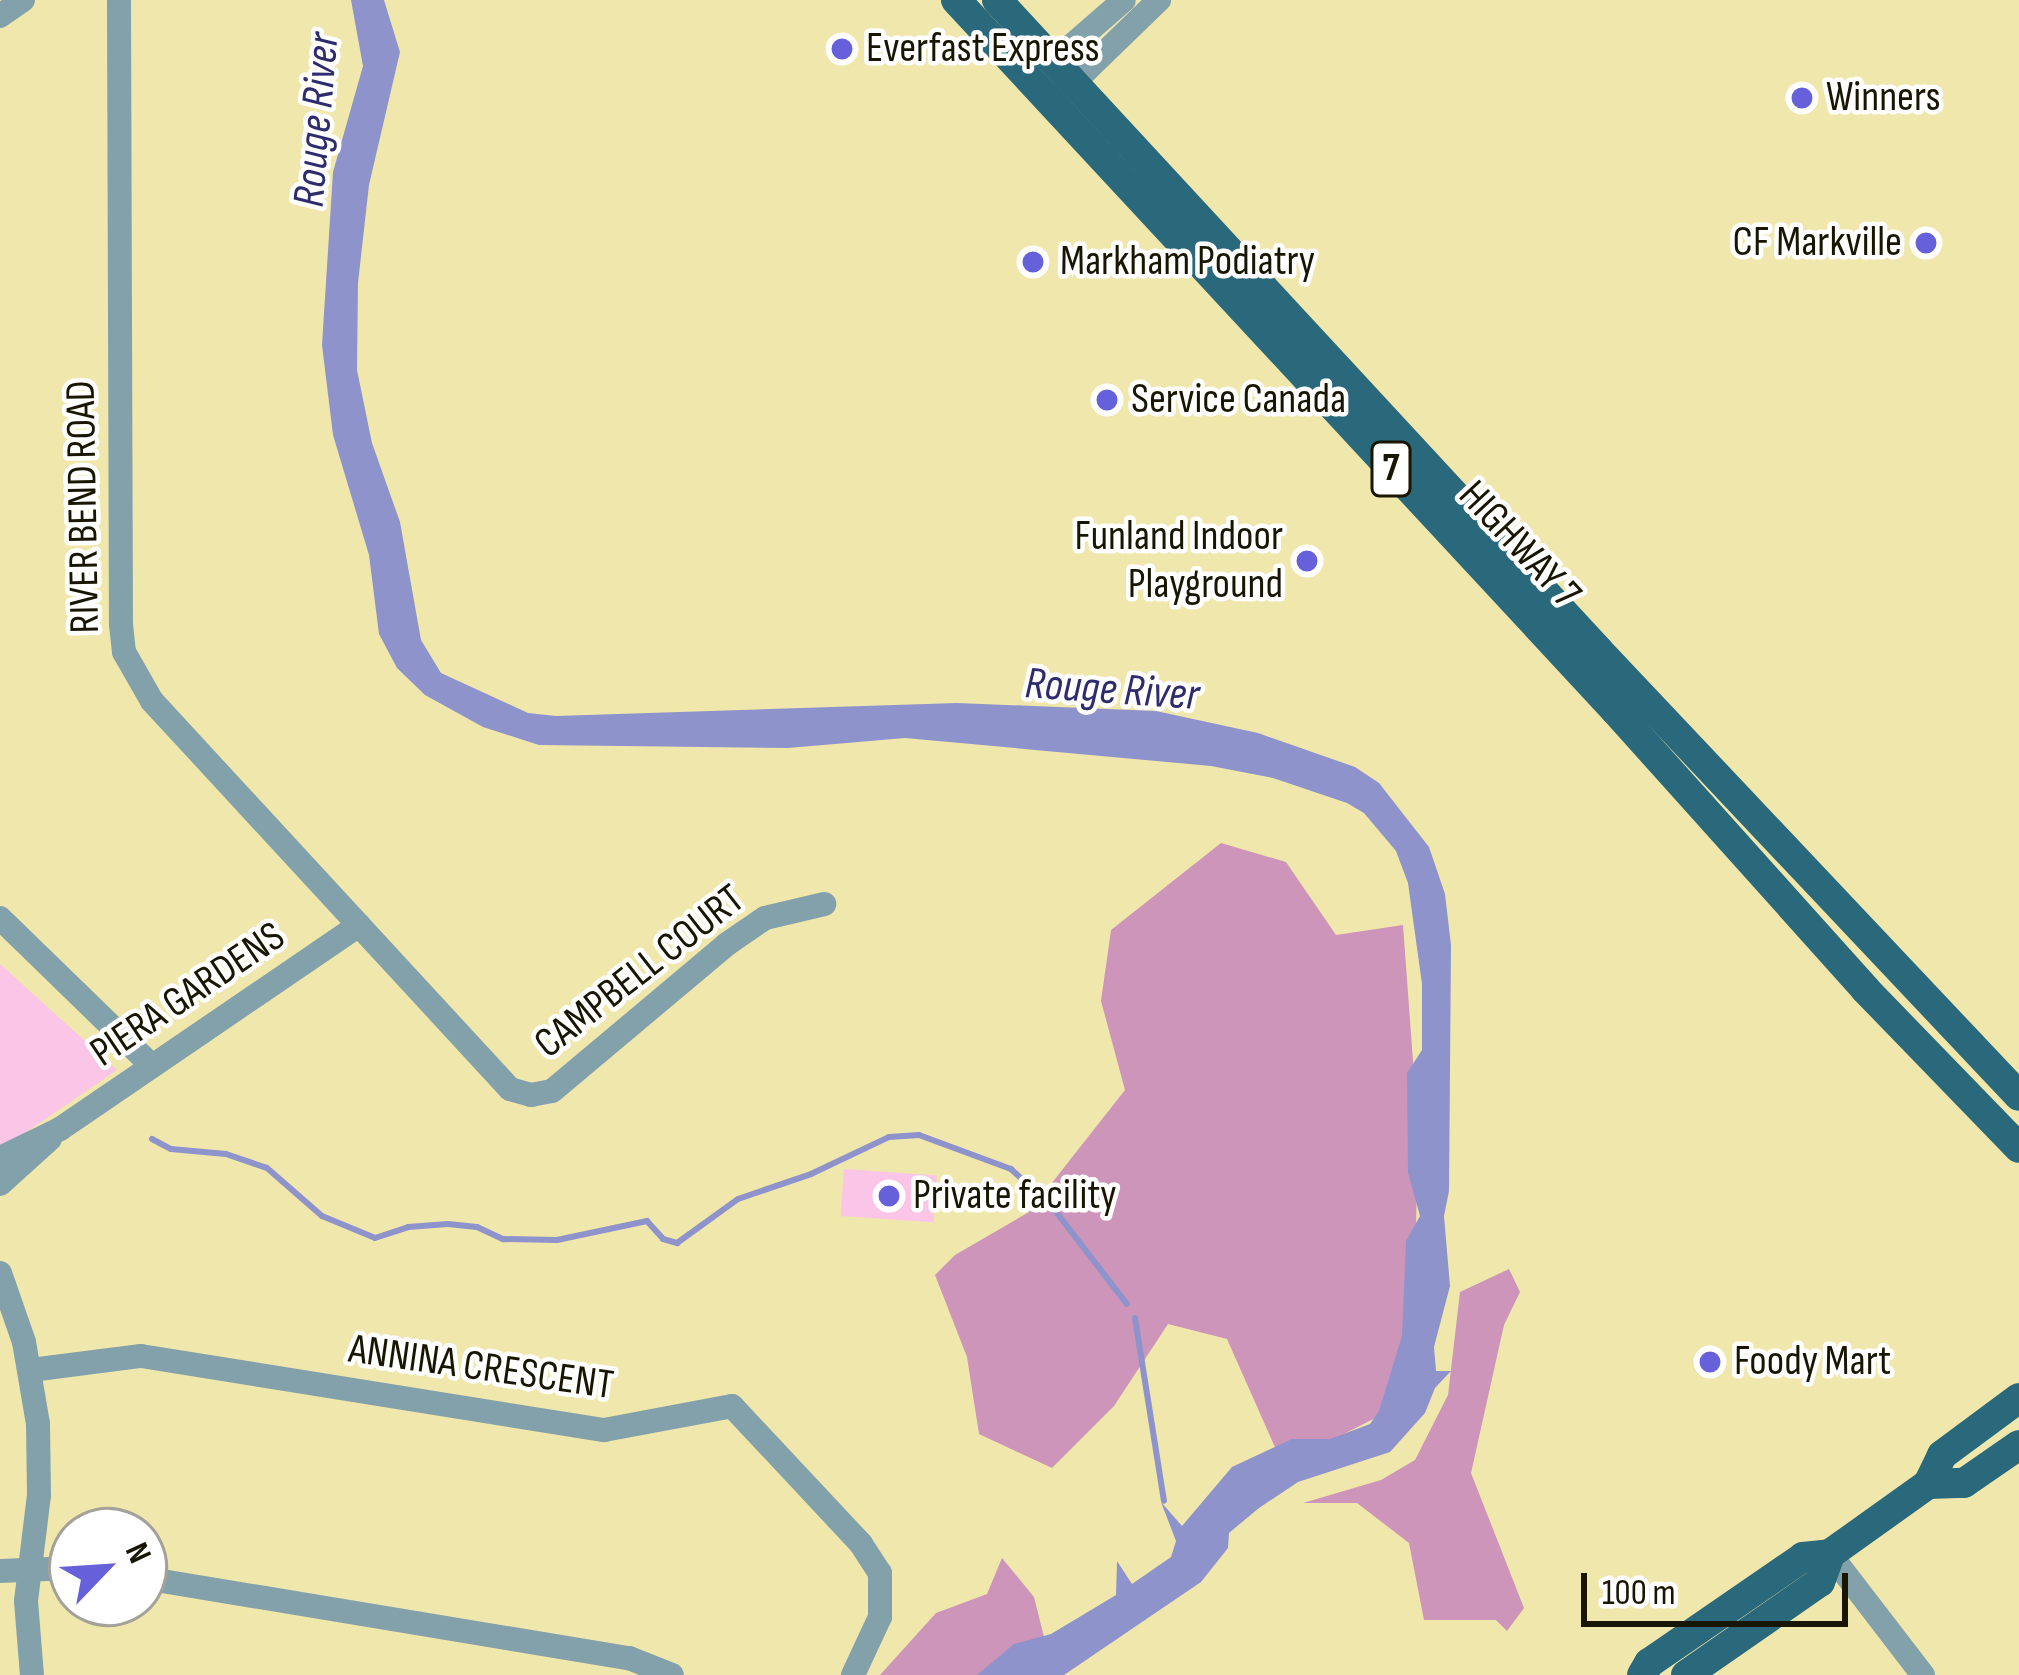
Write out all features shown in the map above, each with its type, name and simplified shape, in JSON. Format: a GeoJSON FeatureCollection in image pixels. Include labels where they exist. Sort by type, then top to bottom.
{"type":"FeatureCollection","features":[{"type":"Feature","properties":{"kind":"main road","name":"HIGHWAY 7"},"geometry":{"type":"LineString","coordinates":[[956,0],[1691,791],[1865,989],[2019,1148]]}},
{"type":"Feature","properties":{"kind":"main road","name":"HIGHWAY 7"},"geometry":{"type":"LineString","coordinates":[[998,0],[1607,661],[2019,1096]]}},
{"type":"Feature","properties":{"kind":"main road"},"geometry":{"type":"LineString","coordinates":[[1642,1675],[1648,1663],[1803,1557],[1829,1554],[1928,1484],[1942,1455],[2019,1398]]}},
{"type":"Feature","properties":{"kind":"main road"},"geometry":{"type":"LineString","coordinates":[[1928,1484],[1964,1483],[2019,1445]]}},
{"type":"Feature","properties":{"kind":"main road"},"geometry":{"type":"LineString","coordinates":[[1686,1675],[1820,1582],[1829,1554]]}},
{"type":"Feature","properties":{"kind":"street"},"geometry":{"type":"LineString","coordinates":[[0,16],[23,0]]}},
{"type":"Feature","properties":{"kind":"street","name":"RIVER BEND ROAD"},"geometry":{"type":"LineString","coordinates":[[119,0],[124,652],[152,701],[359,925]]}},
{"type":"Feature","properties":{"kind":"street"},"geometry":{"type":"LineString","coordinates":[[1052,103],[1065,71],[1124,0]]}},
{"type":"Feature","properties":{"kind":"street"},"geometry":{"type":"LineString","coordinates":[[1065,71],[1159,0]]}},
{"type":"Feature","properties":{"kind":"street","name":"CAMPBELL COURT"},"geometry":{"type":"LineString","coordinates":[[359,925],[496,1076],[511,1089],[531,1095],[552,1091],[727,944],[766,918],[824,904]]}},
{"type":"Feature","properties":{"kind":"street"},"geometry":{"type":"LineString","coordinates":[[0,918],[152,1066]]}},
{"type":"Feature","properties":{"kind":"street","name":"PIERA GARDENS"},"geometry":{"type":"LineString","coordinates":[[0,1184],[60,1129],[359,925]]}},
{"type":"Feature","properties":{"kind":"street","name":"PIERA GARDENS"},"geometry":{"type":"LineString","coordinates":[[0,1158],[60,1129]]}},
{"type":"Feature","properties":{"kind":"street"},"geometry":{"type":"LineString","coordinates":[[0,1273],[31,1370],[40,1477],[26,1615],[32,1675]]}},
{"type":"Feature","properties":{"kind":"street","name":"ANNINA CRESCENT"},"geometry":{"type":"LineString","coordinates":[[31,1370],[141,1356],[604,1430],[732,1406],[861,1544],[880,1573],[880,1617],[853,1675]]}},
{"type":"Feature","properties":{"kind":"street"},"geometry":{"type":"LineString","coordinates":[[1829,1554],[1923,1675]]}},
{"type":"Feature","properties":{"kind":"street"},"geometry":{"type":"LineString","coordinates":[[0,1571],[48,1569]]}},
{"type":"Feature","properties":{"kind":"street"},"geometry":{"type":"LineString","coordinates":[[168,1582],[628,1658],[672,1675]]}},
{"type":"Feature","properties":{"kind":"shaded area"},"geometry":{"type":"Polygon","coordinates":[[[1221,843],[1286,862],[1336,935],[1403,925],[1418,1129],[1416,1228],[1397,1407],[1336,1438],[1278,1454],[1227,1339],[1168,1324],[1114,1406],[1052,1468],[979,1434],[967,1357],[935,1275],[955,1255],[1029,1212],[1125,1090],[1101,1001],[1111,930],[1221,843]]]}},
{"type":"Feature","properties":{"kind":"shaded area"},"geometry":{"type":"Polygon","coordinates":[[[0,964],[117,1070],[0,1150],[0,964]]]}},
{"type":"Feature","properties":{"kind":"shaded area","name":"Private facility"},"geometry":{"type":"Polygon","coordinates":[[[844,1169],[937,1175],[933,1222],[841,1216],[844,1169]]]}},
{"type":"Feature","properties":{"kind":"shaded area"},"geometry":{"type":"Polygon","coordinates":[[[1509,1269],[1520,1292],[1504,1325],[1471,1473],[1524,1608],[1507,1631],[1496,1620],[1424,1620],[1409,1543],[1357,1503],[1303,1503],[1381,1480],[1415,1460],[1448,1395],[1460,1292],[1509,1269]]]}},
{"type":"Feature","properties":{"kind":"shaded area"},"geometry":{"type":"Polygon","coordinates":[[[1002,1558],[1034,1597],[1046,1645],[992,1675],[880,1675],[936,1613],[987,1594],[1002,1558]]]}},
{"type":"Feature","properties":{"kind":"water"},"geometry":{"type":"Polygon","coordinates":[[[351,0],[384,0],[400,52],[369,185],[358,283],[357,370],[372,443],[400,522],[421,640],[441,673],[528,713],[556,716],[957,703],[1156,711],[1258,733],[1355,767],[1379,783],[1429,847],[1445,894],[1451,945],[1449,1191],[1444,1216],[1450,1286],[1434,1347],[1436,1371],[1451,1371],[1435,1388],[1425,1413],[1390,1452],[1298,1482],[1259,1508],[1229,1533],[1228,1548],[1201,1582],[1064,1675],[977,1675],[1014,1644],[1051,1634],[1116,1595],[1117,1561],[1132,1584],[1171,1557],[1176,1541],[1161,1502],[1182,1526],[1232,1467],[1292,1439],[1330,1439],[1370,1424],[1379,1411],[1402,1336],[1406,1241],[1420,1216],[1408,1173],[1407,1073],[1422,1050],[1422,984],[1408,883],[1396,851],[1364,813],[1347,803],[1273,778],[1211,766],[905,738],[788,748],[539,745],[483,727],[425,695],[397,668],[379,634],[369,555],[333,435],[322,345],[333,172],[363,66],[351,0]]]}},
{"type":"Feature","properties":{"kind":"waterway"},"geometry":{"type":"LineString","coordinates":[[152,1139],[171,1149],[226,1154],[267,1168],[322,1216],[375,1238],[408,1227],[448,1224],[477,1227],[503,1239],[557,1240],[647,1221],[663,1239],[677,1243],[738,1199],[811,1174],[889,1137],[919,1135],[1011,1169],[1053,1208],[1127,1304]]}},
{"type":"Feature","properties":{"kind":"waterway"},"geometry":{"type":"LineString","coordinates":[[1135,1318],[1164,1501]]}},
{"type":"Feature","properties":{"kind":"place","name":"Everfast Express"},"geometry":{"type":"Point","coordinates":[842,49]}},
{"type":"Feature","properties":{"kind":"place","name":"Winners"},"geometry":{"type":"Point","coordinates":[1802,98]}},
{"type":"Feature","properties":{"kind":"place","name":"CF Markville"},"geometry":{"type":"Point","coordinates":[1926,243]}},
{"type":"Feature","properties":{"kind":"place","name":"Markham Podiatry"},"geometry":{"type":"Point","coordinates":[1033,262]}},
{"type":"Feature","properties":{"kind":"place","name":"Service Canada"},"geometry":{"type":"Point","coordinates":[1107,400]}},
{"type":"Feature","properties":{"kind":"place","name":"Funland Indoor Playground"},"geometry":{"type":"Point","coordinates":[1307,561]}},
{"type":"Feature","properties":{"kind":"place","name":"Private facility"},"geometry":{"type":"Point","coordinates":[889,1196]}},
{"type":"Feature","properties":{"kind":"place","name":"Foody Mart"},"geometry":{"type":"Point","coordinates":[1710,1362]}},
{"type":"Feature","properties":{"kind":"water label","name":"Rouge River"},"geometry":{"type":"Point","coordinates":[317,120]}},
{"type":"Feature","properties":{"kind":"water label","name":"Rouge River"},"geometry":{"type":"Point","coordinates":[1112,690]}}]}
